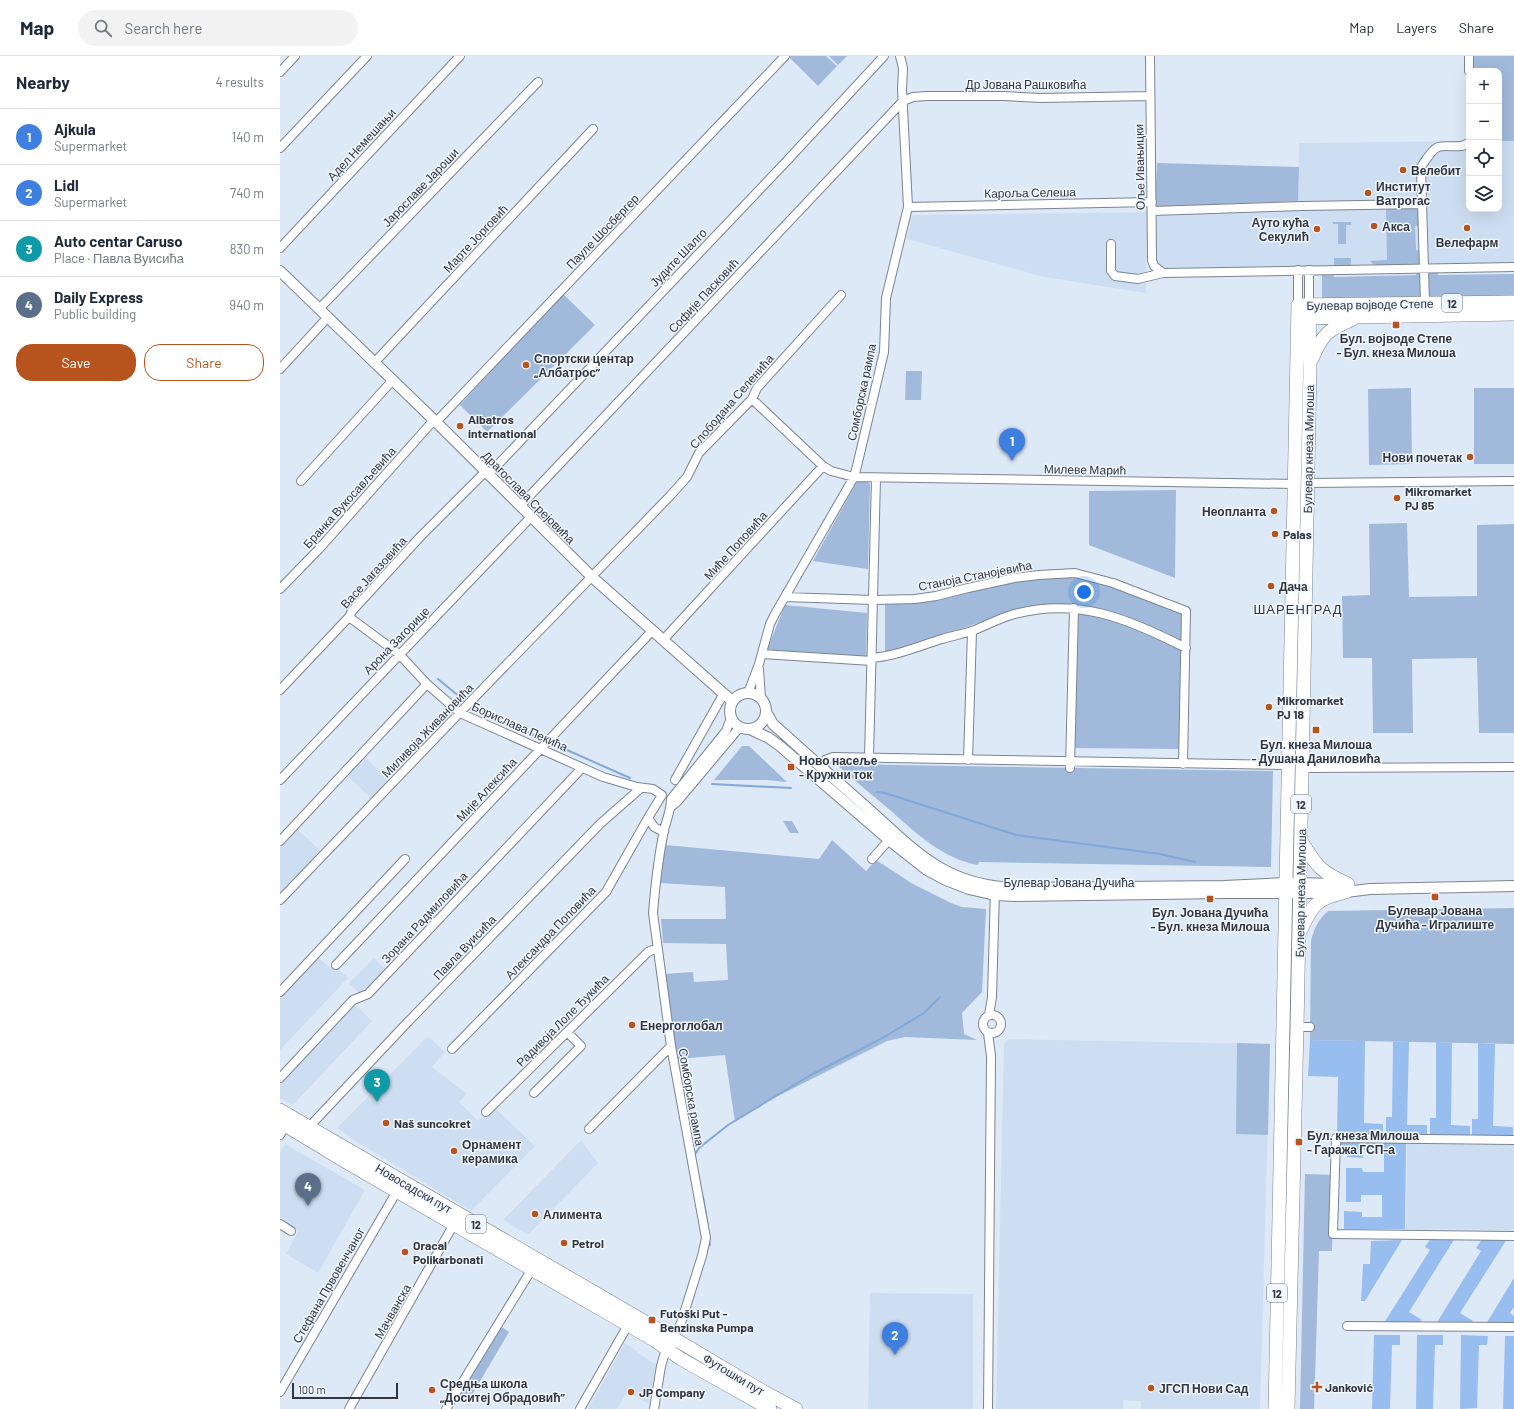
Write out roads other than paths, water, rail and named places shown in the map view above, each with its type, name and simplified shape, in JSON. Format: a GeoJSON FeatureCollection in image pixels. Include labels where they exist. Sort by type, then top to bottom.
{"type":"FeatureCollection","features":[{"type":"Feature","properties":{"kind":"main road","name":"Булевар војводе Степе"},"geometry":{"type":"LineString","coordinates":[[1303,312],[1425,303],[1514,302]]}},
{"type":"Feature","properties":{"kind":"main road","name":"Булевар војводе Степе"},"geometry":{"type":"LineString","coordinates":[[1303,312],[1358,317],[1514,314]]}},
{"type":"Feature","properties":{"kind":"main road","name":"Булевар кнеза Милоша"},"geometry":{"type":"LineString","coordinates":[[1275,1409],[1287,1177],[1297,1027],[1310,366],[1303,312]]}},
{"type":"Feature","properties":{"kind":"main road","name":"Булевар кнеза Милоша"},"geometry":{"type":"LineString","coordinates":[[1288,1409],[1286,888],[1294,484],[1303,312]]}},
{"type":"Feature","properties":{"kind":"main road","name":"12"},"geometry":{"type":"LineString","coordinates":[[1310,366],[1321,339],[1332,329],[1358,317]]}},
{"type":"Feature","properties":{"kind":"main road"},"geometry":{"type":"LineString","coordinates":[[1301,840],[1316,865],[1347,888]]}},
{"type":"Feature","properties":{"kind":"main road"},"geometry":{"type":"LineString","coordinates":[[1299,936],[1310,911],[1314,906],[1328,896],[1347,888]]}},
{"type":"Feature","properties":{"kind":"main road","name":"Новосадски пут"},"geometry":{"type":"LineString","coordinates":[[283,1122],[309,1127],[669,1343]]}},
{"type":"Feature","properties":{"kind":"main road","name":"Новосадски пут"},"geometry":{"type":"LineString","coordinates":[[283,1122],[454,1224],[654,1340],[669,1343]]}},
{"type":"Feature","properties":{"kind":"main road","name":"Футошки пут"},"geometry":{"type":"LineString","coordinates":[[669,1343],[770,1409]]}},
{"type":"Feature","properties":{"kind":"main road","name":"Футошки пут"},"geometry":{"type":"LineString","coordinates":[[669,1343],[796,1409]]}},
{"type":"Feature","properties":{"kind":"street"},"geometry":{"type":"LineString","coordinates":[[280,72],[295,56]]}},
{"type":"Feature","properties":{"kind":"street"},"geometry":{"type":"LineString","coordinates":[[280,148],[367,56]]}},
{"type":"Feature","properties":{"kind":"street","name":"Адел Немешањи"},"geometry":{"type":"LineString","coordinates":[[280,248],[460,56]]}},
{"type":"Feature","properties":{"kind":"street","name":"Пауле Шосбергер"},"geometry":{"type":"LineString","coordinates":[[435,421],[785,56]]}},
{"type":"Feature","properties":{"kind":"street","name":"Јудите Шалго"},"geometry":{"type":"LineString","coordinates":[[487,473],[783,165],[884,56]]}},
{"type":"Feature","properties":{"kind":"street","name":"Сомборска рампа"},"geometry":{"type":"LineString","coordinates":[[748,692],[759,664],[770,624],[854,477],[884,352],[886,298],[908,207],[903,68],[900,56]]}},
{"type":"Feature","properties":{"kind":"street","name":"Оље Ивањицки"},"geometry":{"type":"LineString","coordinates":[[1150,56],[1152,260],[1154,266],[1163,273]]}},
{"type":"Feature","properties":{"kind":"street"},"geometry":{"type":"LineString","coordinates":[[1469,56],[1469,68]]}},
{"type":"Feature","properties":{"kind":"street","name":"Јарославе Јароши"},"geometry":{"type":"LineString","coordinates":[[319,309],[538,82]]}},
{"type":"Feature","properties":{"kind":"street","name":"Др Јована Рашковића"},"geometry":{"type":"LineString","coordinates":[[903,101],[913,97],[927,96],[1004,96],[1041,98],[1150,96]]}},
{"type":"Feature","properties":{"kind":"street","name":"Софије Пасковић"},"geometry":{"type":"LineString","coordinates":[[520,506],[903,101]]}},
{"type":"Feature","properties":{"kind":"street","name":"Марте Јорговић"},"geometry":{"type":"LineString","coordinates":[[374,363],[593,129]]}},
{"type":"Feature","properties":{"kind":"street"},"geometry":{"type":"LineString","coordinates":[[1425,303],[1421,167],[1431,154],[1439,147],[1462,146],[1466,144]]}},
{"type":"Feature","properties":{"kind":"street","name":"Кароља Селеша"},"geometry":{"type":"LineString","coordinates":[[908,207],[1152,202]]}},
{"type":"Feature","properties":{"kind":"street"},"geometry":{"type":"LineString","coordinates":[[1152,212],[1295,206],[1422,204]]}},
{"type":"Feature","properties":{"kind":"street"},"geometry":{"type":"LineString","coordinates":[[1111,244],[1111,271],[1116,276],[1138,279],[1163,273],[1514,267]]}},
{"type":"Feature","properties":{"kind":"street"},"geometry":{"type":"LineString","coordinates":[[1298,270],[1303,312]]}},
{"type":"Feature","properties":{"kind":"street"},"geometry":{"type":"LineString","coordinates":[[1303,312],[1309,270]]}},
{"type":"Feature","properties":{"kind":"street","name":"Драгослава Срејовића"},"geometry":{"type":"LineString","coordinates":[[280,271],[435,421],[592,577],[664,639],[732,701]]}},
{"type":"Feature","properties":{"kind":"street","name":"Слободана Селенића"},"geometry":{"type":"LineString","coordinates":[[592,577],[670,496],[686,477],[699,453],[752,399],[757,388],[841,296]]}},
{"type":"Feature","properties":{"kind":"street"},"geometry":{"type":"LineString","coordinates":[[280,369],[328,317]]}},
{"type":"Feature","properties":{"kind":"street"},"geometry":{"type":"LineString","coordinates":[[302,480],[392,381]]}},
{"type":"Feature","properties":{"kind":"street","name":"Милеве Марић"},"geometry":{"type":"LineString","coordinates":[[752,399],[823,466],[840,474],[854,477],[1294,484]]}},
{"type":"Feature","properties":{"kind":"street","name":"Бранка Вукосављевића"},"geometry":{"type":"LineString","coordinates":[[280,590],[435,421]]}},
{"type":"Feature","properties":{"kind":"street","name":"Миће Поповића"},"geometry":{"type":"LineString","coordinates":[[664,639],[823,466]]}},
{"type":"Feature","properties":{"kind":"street","name":"Васе Јагазовића"},"geometry":{"type":"LineString","coordinates":[[280,690],[349,617],[352,611],[387,572],[487,473]]}},
{"type":"Feature","properties":{"kind":"street"},"geometry":{"type":"LineString","coordinates":[[870,758],[876,478]]}},
{"type":"Feature","properties":{"kind":"street"},"geometry":{"type":"LineString","coordinates":[[1307,483],[1514,481]]}},
{"type":"Feature","properties":{"kind":"street","name":"Арона Загорице"},"geometry":{"type":"LineString","coordinates":[[280,780],[531,517]]}},
{"type":"Feature","properties":{"kind":"street","name":"Станоја Станојевића"},"geometry":{"type":"LineString","coordinates":[[785,597],[902,600],[936,596],[1014,578],[1039,574],[1075,573],[1113,583],[1186,612],[1186,648]]}},
{"type":"Feature","properties":{"kind":"street","name":"Миливоја Живановића"},"geometry":{"type":"LineString","coordinates":[[280,900],[592,577]]}},
{"type":"Feature","properties":{"kind":"street"},"geometry":{"type":"LineString","coordinates":[[762,654],[872,659],[972,631],[1012,615],[1043,608],[1074,608],[1117,618],[1150,630],[1186,648],[1183,764]]}},
{"type":"Feature","properties":{"kind":"street"},"geometry":{"type":"LineString","coordinates":[[1070,765],[1074,608]]}},
{"type":"Feature","properties":{"kind":"street","name":"Борислава Пекића"},"geometry":{"type":"LineString","coordinates":[[349,617],[399,654],[427,684],[466,707],[546,744],[582,768],[603,777],[653,790],[662,795],[648,818]]}},
{"type":"Feature","properties":{"kind":"street","name":"Мије Алексића"},"geometry":{"type":"LineString","coordinates":[[336,964],[653,630]]}},
{"type":"Feature","properties":{"kind":"street"},"geometry":{"type":"LineString","coordinates":[[968,760],[972,631]]}},
{"type":"Feature","properties":{"kind":"street","name":"Сомборска рампа"},"geometry":{"type":"LineString","coordinates":[[759,664],[761,698]]}},
{"type":"Feature","properties":{"kind":"street"},"geometry":{"type":"LineString","coordinates":[[280,840],[427,684]]}},
{"type":"Feature","properties":{"kind":"street"},"geometry":{"type":"LineString","coordinates":[[748,692],[761,698],[766,707],[766,712],[763,721],[755,727],[745,728],[731,718],[730,706],[732,701],[742,694],[748,692]]}},
{"type":"Feature","properties":{"kind":"street"},"geometry":{"type":"LineString","coordinates":[[675,780],[724,693]]}},
{"type":"Feature","properties":{"kind":"street","name":"Булевар Јована Дучића"},"geometry":{"type":"LineString","coordinates":[[766,712],[772,724],[908,845],[932,864],[956,876],[995,891]]}},
{"type":"Feature","properties":{"kind":"street","name":"Сомборска рампа"},"geometry":{"type":"LineString","coordinates":[[654,1409],[661,1366],[669,1343],[681,1323],[702,1256],[706,1238],[671,1046],[653,913],[664,832],[671,808],[671,799],[726,731],[731,718]]}},
{"type":"Feature","properties":{"kind":"street","name":"Сомборска рампа"},"geometry":{"type":"LineString","coordinates":[[671,808],[745,728]]}},
{"type":"Feature","properties":{"kind":"street","name":"Булевар Јована Дучића"},"geometry":{"type":"LineString","coordinates":[[745,728],[769,738],[780,746],[889,840],[923,866],[946,880],[969,889],[995,891],[1015,888],[1224,886],[1370,889],[1514,886]]}},
{"type":"Feature","properties":{"kind":"street"},"geometry":{"type":"LineString","coordinates":[[805,753],[828,759]]}},
{"type":"Feature","properties":{"kind":"street"},"geometry":{"type":"LineString","coordinates":[[824,770],[825,760],[833,757],[968,760],[1070,765],[1289,765]]}},
{"type":"Feature","properties":{"kind":"street"},"geometry":{"type":"LineString","coordinates":[[1302,768],[1514,766]]}},
{"type":"Feature","properties":{"kind":"street","name":"Зорана Радмиловића"},"geometry":{"type":"LineString","coordinates":[[280,1078],[353,1000],[368,994],[582,768]]}},
{"type":"Feature","properties":{"kind":"street","name":"Павла Вуисића"},"geometry":{"type":"LineString","coordinates":[[309,1127],[404,1026],[601,823],[641,788]]}},
{"type":"Feature","properties":{"kind":"street"},"geometry":{"type":"LineString","coordinates":[[648,818],[654,827],[664,832]]}},
{"type":"Feature","properties":{"kind":"street","name":"Александра Поповића"},"geometry":{"type":"LineString","coordinates":[[452,1049],[606,892],[648,818]]}},
{"type":"Feature","properties":{"kind":"street"},"geometry":{"type":"LineString","coordinates":[[872,859],[889,840]]}},
{"type":"Feature","properties":{"kind":"street"},"geometry":{"type":"LineString","coordinates":[[280,992],[405,859]]}},
{"type":"Feature","properties":{"kind":"street"},"geometry":{"type":"LineString","coordinates":[[992,1015],[999,1018],[1002,1024],[1000,1030],[992,1033],[986,1031],[983,1026],[984,1020],[992,1015],[994,1005],[992,997],[995,891]]}},
{"type":"Feature","properties":{"kind":"street","name":"Радивоја Лоле Ђукића"},"geometry":{"type":"LineString","coordinates":[[486,1112],[648,952],[657,948]]}},
{"type":"Feature","properties":{"kind":"street"},"geometry":{"type":"LineString","coordinates":[[1297,1027],[1310,1027]]}},
{"type":"Feature","properties":{"kind":"street"},"geometry":{"type":"LineString","coordinates":[[534,1093],[581,1046],[567,1032]]}},
{"type":"Feature","properties":{"kind":"street"},"geometry":{"type":"LineString","coordinates":[[988,1409],[990,1056],[992,1033]]}},
{"type":"Feature","properties":{"kind":"street"},"geometry":{"type":"LineString","coordinates":[[589,1129],[671,1046]]}},
{"type":"Feature","properties":{"kind":"street"},"geometry":{"type":"LineString","coordinates":[[1514,1140],[1336,1138],[1334,1234],[1514,1236]]}},
{"type":"Feature","properties":{"kind":"street","name":"Стефана Првовенчаног"},"geometry":{"type":"LineString","coordinates":[[280,1392],[397,1190]]}},
{"type":"Feature","properties":{"kind":"street"},"geometry":{"type":"LineString","coordinates":[[280,1224],[291,1231]]}},
{"type":"Feature","properties":{"kind":"street","name":"Мачванска"},"geometry":{"type":"LineString","coordinates":[[350,1409],[454,1224]]}},
{"type":"Feature","properties":{"kind":"street"},"geometry":{"type":"LineString","coordinates":[[446,1409],[532,1269]]}},
{"type":"Feature","properties":{"kind":"street"},"geometry":{"type":"LineString","coordinates":[[580,1409],[628,1325]]}},
{"type":"Feature","properties":{"kind":"street"},"geometry":{"type":"LineString","coordinates":[[1347,1326],[1514,1327]]}},
{"type":"Feature","properties":{"kind":"waterway"},"geometry":{"type":"LineString","coordinates":[[438,679],[466,702]]}},
{"type":"Feature","properties":{"kind":"waterway"},"geometry":{"type":"LineString","coordinates":[[469,705],[545,740]]}},
{"type":"Feature","properties":{"kind":"waterway"},"geometry":{"type":"LineString","coordinates":[[549,742],[630,778]]}},
{"type":"Feature","properties":{"kind":"waterway"},"geometry":{"type":"LineString","coordinates":[[712,784],[791,788]]}},
{"type":"Feature","properties":{"kind":"waterway"},"geometry":{"type":"LineString","coordinates":[[877,792],[885,793],[1016,835],[1160,854],[1195,862]]}},
{"type":"Feature","properties":{"kind":"waterway"},"geometry":{"type":"LineString","coordinates":[[694,1156],[699,1148],[728,1125],[809,1076],[886,1036],[924,1013],[940,997]]}},
{"type":"Feature","properties":{"kind":"waterway"},"geometry":{"type":"LineString","coordinates":[[703,1197],[708,1227]]}},
{"type":"Feature","properties":{"kind":"waterway"},"geometry":{"type":"LineString","coordinates":[[709,1239],[710,1245]]}},
{"type":"Feature","properties":{"kind":"place","name":"Велебит"},"geometry":{"type":"Point","coordinates":[1403,170]}},
{"type":"Feature","properties":{"kind":"place","name":"Институт Ватрогас"},"geometry":{"type":"Point","coordinates":[1368,193]}},
{"type":"Feature","properties":{"kind":"place","name":"Акса"},"geometry":{"type":"Point","coordinates":[1374,226]}},
{"type":"Feature","properties":{"kind":"place","name":"Велефарм"},"geometry":{"type":"Point","coordinates":[1467,228]}},
{"type":"Feature","properties":{"kind":"place","name":"Ауто кућа Секулић"},"geometry":{"type":"Point","coordinates":[1317,229]}},
{"type":"Feature","properties":{"kind":"place","name":"Бул. војводе Степе - Бул. кнеза Милоша"},"geometry":{"type":"Point","coordinates":[1396,325]}},
{"type":"Feature","properties":{"kind":"place","name":"Спортски центар „Албатрос”"},"geometry":{"type":"Point","coordinates":[526,365]}},
{"type":"Feature","properties":{"kind":"place","name":"Albatros international"},"geometry":{"type":"Point","coordinates":[460,426]}},
{"type":"Feature","properties":{"kind":"place","name":"Нови почетак"},"geometry":{"type":"Point","coordinates":[1470,457]}},
{"type":"Feature","properties":{"kind":"place","name":"Ajkula"},"geometry":{"type":"Point","coordinates":[1012,461]}},
{"type":"Feature","properties":{"kind":"place","name":"Mikromarket PJ 85"},"geometry":{"type":"Point","coordinates":[1397,498]}},
{"type":"Feature","properties":{"kind":"place","name":"Неопланта"},"geometry":{"type":"Point","coordinates":[1274,511]}},
{"type":"Feature","properties":{"kind":"place","name":"Palas"},"geometry":{"type":"Point","coordinates":[1275,534]}},
{"type":"Feature","properties":{"kind":"place","name":"Дача"},"geometry":{"type":"Point","coordinates":[1271,586]}},
{"type":"Feature","properties":{"kind":"place","name":"Mikromarket PJ 18"},"geometry":{"type":"Point","coordinates":[1269,707]}},
{"type":"Feature","properties":{"kind":"place","name":"Бул. кнеза Милоша - Душана Даниловића"},"geometry":{"type":"Point","coordinates":[1316,730]}},
{"type":"Feature","properties":{"kind":"place","name":"Ново насеље - Кружни ток"},"geometry":{"type":"Point","coordinates":[791,767]}},
{"type":"Feature","properties":{"kind":"place","name":"Булевар Јована Дучића - Игралиште"},"geometry":{"type":"Point","coordinates":[1435,897]}},
{"type":"Feature","properties":{"kind":"place","name":"Бул. Јована Дучића - Бул. кнеза Милоша"},"geometry":{"type":"Point","coordinates":[1210,899]}},
{"type":"Feature","properties":{"kind":"place","name":"Енергоглобал"},"geometry":{"type":"Point","coordinates":[632,1025]}},
{"type":"Feature","properties":{"kind":"place","name":"Auto centar Caruso"},"geometry":{"type":"Point","coordinates":[377,1102]}},
{"type":"Feature","properties":{"kind":"place","name":"Naš suncokret"},"geometry":{"type":"Point","coordinates":[386,1123]}},
{"type":"Feature","properties":{"kind":"place","name":"Бул. кнеза Милоша - Гаража ГСП-а"},"geometry":{"type":"Point","coordinates":[1299,1142]}},
{"type":"Feature","properties":{"kind":"place","name":"Орнамент керамика"},"geometry":{"type":"Point","coordinates":[454,1151]}},
{"type":"Feature","properties":{"kind":"place","name":"Daily Express"},"geometry":{"type":"Point","coordinates":[308,1206]}},
{"type":"Feature","properties":{"kind":"place","name":"Алимента"},"geometry":{"type":"Point","coordinates":[535,1214]}},
{"type":"Feature","properties":{"kind":"place","name":"Petrol"},"geometry":{"type":"Point","coordinates":[564,1243]}},
{"type":"Feature","properties":{"kind":"place","name":"Oracal Polikarbonati"},"geometry":{"type":"Point","coordinates":[405,1252]}},
{"type":"Feature","properties":{"kind":"place","name":"Futoški Put - Benzinska Pumpa"},"geometry":{"type":"Point","coordinates":[652,1320]}},
{"type":"Feature","properties":{"kind":"place","name":"Lidl"},"geometry":{"type":"Point","coordinates":[895,1355]}},
{"type":"Feature","properties":{"kind":"place","name":"Janković"},"geometry":{"type":"Point","coordinates":[1317,1387]}},
{"type":"Feature","properties":{"kind":"place","name":"ЈГСП Нови Сад"},"geometry":{"type":"Point","coordinates":[1151,1388]}},
{"type":"Feature","properties":{"kind":"place","name":"Средња школа „Доситеј Обрадовић”"},"geometry":{"type":"Point","coordinates":[432,1390]}},
{"type":"Feature","properties":{"kind":"place","name":"JP Company"},"geometry":{"type":"Point","coordinates":[631,1392]}},
{"type":"Feature","properties":{"kind":"district","name":"ШАРЕНГРАД"},"geometry":{"type":"Point","coordinates":[1298,609]}}]}
